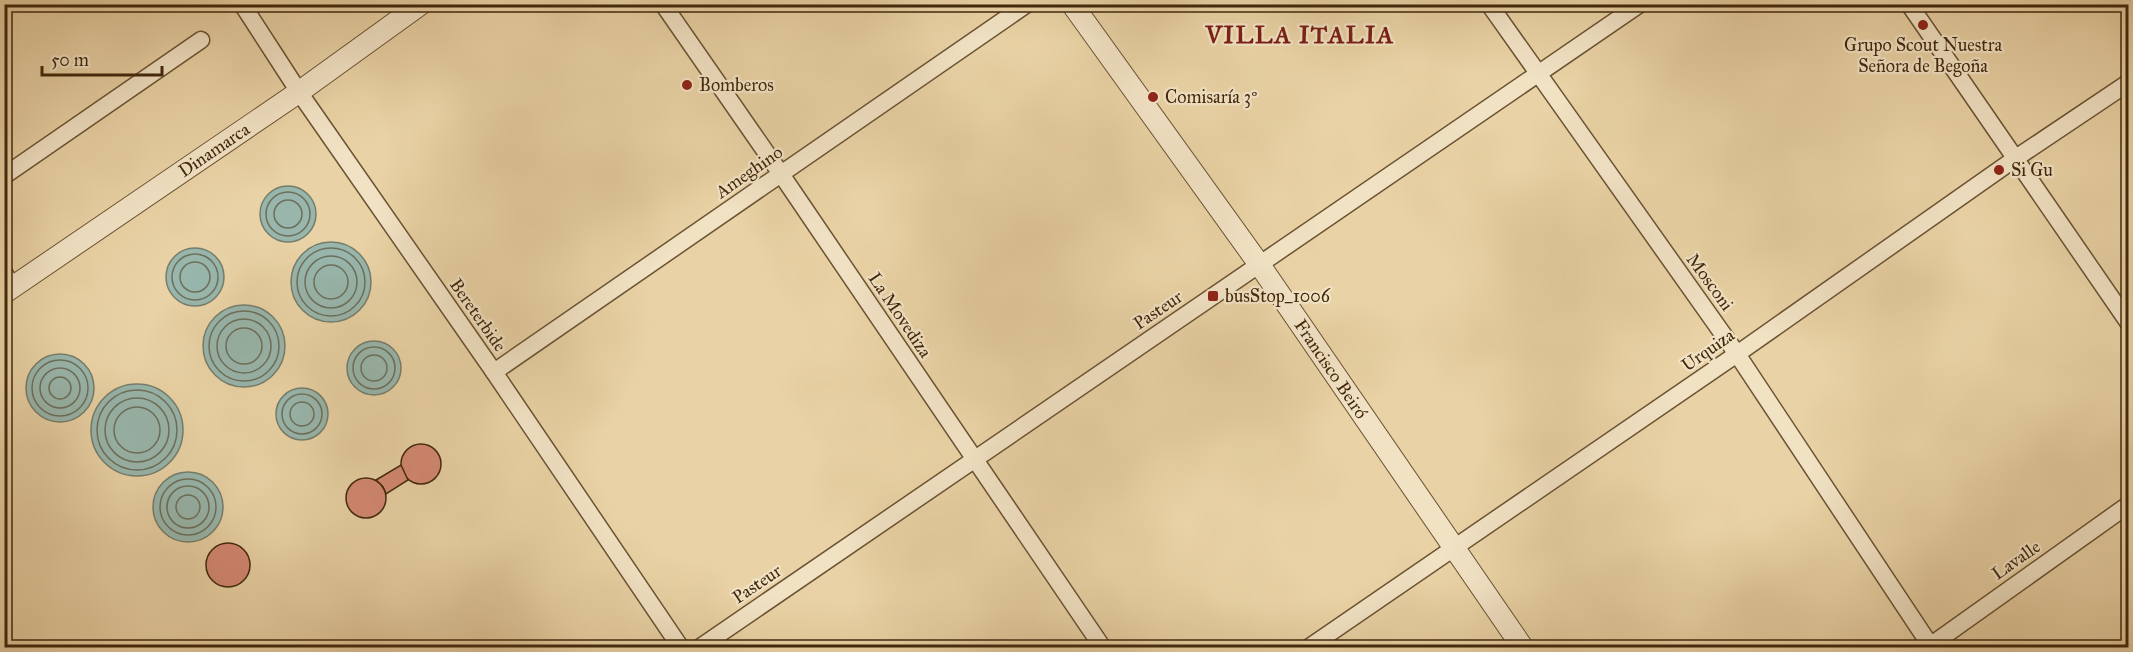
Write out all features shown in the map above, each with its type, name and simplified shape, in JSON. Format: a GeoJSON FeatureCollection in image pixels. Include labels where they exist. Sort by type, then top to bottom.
{"type":"FeatureCollection","features":[{"type":"Feature","properties":{"kind":"street","name":"Bereterbide"},"geometry":{"type":"LineString","coordinates":[[242,4],[299,92],[494,372],[681,648]]}},
{"type":"Feature","properties":{"kind":"street","name":"Dinamarca"},"geometry":{"type":"LineString","coordinates":[[7,284],[299,92],[421,4]]}},
{"type":"Feature","properties":{"kind":"street","name":"La Movediza"},"geometry":{"type":"LineString","coordinates":[[663,4],[1103,648]]}},
{"type":"Feature","properties":{"kind":"street","name":"Ameghino"},"geometry":{"type":"LineString","coordinates":[[494,372],[1027,4]]}},
{"type":"Feature","properties":{"kind":"street","name":"Francisco Beiró"},"geometry":{"type":"LineString","coordinates":[[1072,4],[1259,264],[1523,648]]}},
{"type":"Feature","properties":{"kind":"street","name":"Mosconi"},"geometry":{"type":"LineString","coordinates":[[1489,4],[1537,75],[1737,354],[1930,647]]}},
{"type":"Feature","properties":{"kind":"street","name":"Pasteur"},"geometry":{"type":"LineString","coordinates":[[699,648],[1640,4]]}},
{"type":"Feature","properties":{"kind":"street"},"geometry":{"type":"LineString","coordinates":[[1909,4],[2128,322]]}},
{"type":"Feature","properties":{"kind":"street"},"geometry":{"type":"LineString","coordinates":[[4,176],[201,40]]}},
{"type":"Feature","properties":{"kind":"street","name":"Urquiza"},"geometry":{"type":"LineString","coordinates":[[1308,648],[2128,83]]}},
{"type":"Feature","properties":{"kind":"street","name":"Lavalle"},"geometry":{"type":"LineString","coordinates":[[1930,647],[2128,505]]}},
{"type":"Feature","properties":{"kind":"water"},"geometry":{"type":"Polygon","coordinates":[[[288,186],[299,188],[308,194],[314,203],[316,214],[314,225],[308,234],[299,240],[288,242],[277,240],[268,234],[262,225],[260,214],[262,203],[268,194],[277,188],[288,186]]]}},
{"type":"Feature","properties":{"kind":"water"},"geometry":{"type":"Polygon","coordinates":[[[331,242],[346,245],[359,254],[368,267],[371,282],[368,297],[359,310],[346,319],[331,322],[316,319],[303,310],[294,297],[291,282],[294,267],[303,254],[316,245],[331,242]]]}},
{"type":"Feature","properties":{"kind":"water"},"geometry":{"type":"Polygon","coordinates":[[[195,248],[206,250],[219,261],[224,277],[222,288],[211,301],[195,306],[184,304],[171,293],[166,277],[168,266],[179,253],[195,248]]]}},
{"type":"Feature","properties":{"kind":"water"},"geometry":{"type":"Polygon","coordinates":[[[244,305],[260,308],[273,317],[282,330],[285,346],[282,362],[273,375],[260,384],[244,387],[228,384],[215,375],[206,362],[203,346],[206,330],[215,317],[228,308],[244,305]]]}},
{"type":"Feature","properties":{"kind":"water"},"geometry":{"type":"Polygon","coordinates":[[[374,341],[384,343],[393,349],[399,358],[401,368],[399,378],[393,387],[384,393],[374,395],[364,393],[355,387],[349,378],[347,368],[349,358],[355,349],[364,343],[374,341]]]}},
{"type":"Feature","properties":{"kind":"water"},"geometry":{"type":"Polygon","coordinates":[[[60,354],[73,357],[84,364],[91,375],[94,388],[91,401],[84,412],[73,419],[60,422],[47,419],[36,412],[29,401],[26,388],[29,375],[36,364],[47,357],[60,354]]]}},
{"type":"Feature","properties":{"kind":"water"},"geometry":{"type":"Polygon","coordinates":[[[137,384],[155,388],[169,398],[179,412],[183,430],[179,448],[169,462],[155,472],[137,476],[119,472],[105,462],[95,448],[91,430],[95,412],[105,398],[119,388],[137,384]]]}},
{"type":"Feature","properties":{"kind":"water"},"geometry":{"type":"Polygon","coordinates":[[[302,388],[316,392],[324,400],[328,414],[324,428],[316,436],[302,440],[288,436],[280,428],[276,414],[280,400],[288,392],[302,388]]]}},
{"type":"Feature","properties":{"kind":"water"},"geometry":{"type":"Polygon","coordinates":[[[188,472],[207,478],[217,488],[223,507],[217,526],[207,536],[188,542],[169,536],[159,526],[153,507],[159,488],[169,478],[188,472]]]}},
{"type":"Feature","properties":{"kind":"building"},"geometry":{"type":"Polygon","coordinates":[[[421,444],[429,445],[435,450],[440,456],[440,472],[435,478],[429,483],[421,484],[413,483],[407,478],[402,472],[401,464],[402,456],[407,450],[413,445],[421,444]]]}},
{"type":"Feature","properties":{"kind":"building"},"geometry":{"type":"Polygon","coordinates":[[[401,465],[408,480],[386,494],[376,480],[401,465]]]}},
{"type":"Feature","properties":{"kind":"building"},"geometry":{"type":"Polygon","coordinates":[[[366,478],[374,479],[380,484],[385,490],[385,506],[380,512],[374,517],[366,518],[358,517],[352,512],[347,506],[346,498],[347,490],[352,484],[358,479],[366,478]]]}},
{"type":"Feature","properties":{"kind":"building"},"geometry":{"type":"Polygon","coordinates":[[[228,543],[243,550],[250,565],[243,580],[228,587],[213,580],[206,565],[213,550],[228,543]]]}},
{"type":"Feature","properties":{"kind":"waterway"},"geometry":{"type":"LineString","coordinates":[[4,9],[11,4]]}},
{"type":"Feature","properties":{"kind":"place","name":"Grupo Scout Nuestra Señora de Begoña"},"geometry":{"type":"Point","coordinates":[1923,25]}},
{"type":"Feature","properties":{"kind":"place","name":"Bomberos"},"geometry":{"type":"Point","coordinates":[687,85]}},
{"type":"Feature","properties":{"kind":"place","name":"Comisaría 3º"},"geometry":{"type":"Point","coordinates":[1153,97]}},
{"type":"Feature","properties":{"kind":"place","name":"Si Gu"},"geometry":{"type":"Point","coordinates":[1999,170]}},
{"type":"Feature","properties":{"kind":"place","name":"busStop_1006"},"geometry":{"type":"Point","coordinates":[1213,296]}},
{"type":"Feature","properties":{"kind":"district","name":"VILLA ITALIA"},"geometry":{"type":"Point","coordinates":[1300,35]}}]}
